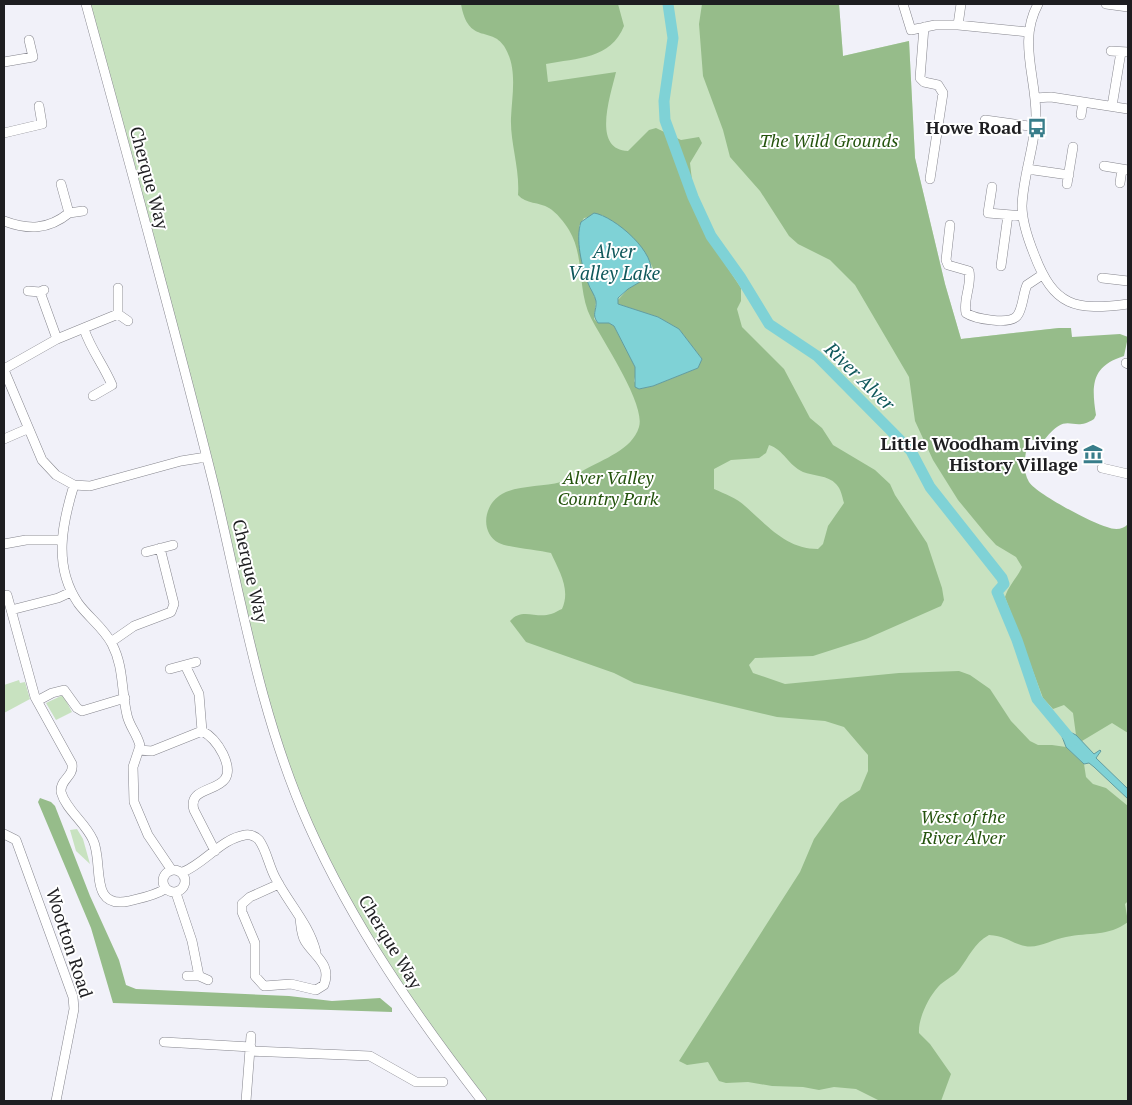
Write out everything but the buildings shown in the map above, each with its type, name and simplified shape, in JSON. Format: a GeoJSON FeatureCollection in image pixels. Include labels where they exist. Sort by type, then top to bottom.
{"type":"FeatureCollection","features":[{"type":"Feature","properties":{"kind":"street","name":"Cherque Way"},"geometry":{"type":"LineString","coordinates":[[86,4],[205,454],[264,701],[308,824],[330,871],[379,960],[425,1027],[482,1101]]}},
{"type":"Feature","properties":{"kind":"street"},"geometry":{"type":"LineString","coordinates":[[903,4],[910,30],[924,27],[958,25],[1028,32]]}},
{"type":"Feature","properties":{"kind":"street"},"geometry":{"type":"LineString","coordinates":[[958,25],[961,4]]}},
{"type":"Feature","properties":{"kind":"street"},"geometry":{"type":"LineString","coordinates":[[1038,4],[1028,32],[1028,58],[1035,98],[1036,127],[1027,168],[1022,208],[1027,236],[1042,275],[1056,294],[1076,305],[1104,307],[1128,304]]}},
{"type":"Feature","properties":{"kind":"street"},"geometry":{"type":"LineString","coordinates":[[1109,4],[1128,7]]}},
{"type":"Feature","properties":{"kind":"street"},"geometry":{"type":"LineString","coordinates":[[924,27],[920,78],[924,82],[938,85],[943,93],[930,179]]}},
{"type":"Feature","properties":{"kind":"street"},"geometry":{"type":"LineString","coordinates":[[4,62],[33,61],[29,40]]}},
{"type":"Feature","properties":{"kind":"street"},"geometry":{"type":"LineString","coordinates":[[1110,50],[1125,52],[1112,106]]}},
{"type":"Feature","properties":{"kind":"street"},"geometry":{"type":"LineString","coordinates":[[1035,98],[1051,98],[1128,109]]}},
{"type":"Feature","properties":{"kind":"street"},"geometry":{"type":"LineString","coordinates":[[1081,115],[1083,102]]}},
{"type":"Feature","properties":{"kind":"street"},"geometry":{"type":"LineString","coordinates":[[39,106],[42,124]]}},
{"type":"Feature","properties":{"kind":"street"},"geometry":{"type":"LineString","coordinates":[[985,120],[1036,127]]}},
{"type":"Feature","properties":{"kind":"street"},"geometry":{"type":"LineString","coordinates":[[4,133],[42,124],[52,126]]}},
{"type":"Feature","properties":{"kind":"street"},"geometry":{"type":"LineString","coordinates":[[1027,168],[1068,180],[1073,147]]}},
{"type":"Feature","properties":{"kind":"street"},"geometry":{"type":"LineString","coordinates":[[1104,166],[1125,170],[1120,183]]}},
{"type":"Feature","properties":{"kind":"street"},"geometry":{"type":"LineString","coordinates":[[61,184],[69,213]]}},
{"type":"Feature","properties":{"kind":"street"},"geometry":{"type":"LineString","coordinates":[[992,187],[988,213],[1023,216]]}},
{"type":"Feature","properties":{"kind":"street"},"geometry":{"type":"LineString","coordinates":[[4,221],[23,228],[40,227],[61,220],[69,213],[83,211]]}},
{"type":"Feature","properties":{"kind":"street"},"geometry":{"type":"LineString","coordinates":[[1001,266],[1008,215]]}},
{"type":"Feature","properties":{"kind":"street"},"geometry":{"type":"LineString","coordinates":[[950,225],[946,260],[948,265],[969,271],[966,313],[972,317],[1006,321],[1018,315],[1027,285],[1042,275]]}},
{"type":"Feature","properties":{"kind":"street"},"geometry":{"type":"LineString","coordinates":[[1102,278],[1128,282]]}},
{"type":"Feature","properties":{"kind":"street"},"geometry":{"type":"LineString","coordinates":[[118,288],[118,314]]}},
{"type":"Feature","properties":{"kind":"street"},"geometry":{"type":"LineString","coordinates":[[28,291],[43,290],[57,339]]}},
{"type":"Feature","properties":{"kind":"street"},"geometry":{"type":"LineString","coordinates":[[118,314],[57,339],[4,370],[36,451],[47,467],[74,485],[90,486],[205,454]]}},
{"type":"Feature","properties":{"kind":"street"},"geometry":{"type":"LineString","coordinates":[[118,314],[128,320]]}},
{"type":"Feature","properties":{"kind":"street"},"geometry":{"type":"LineString","coordinates":[[84,329],[90,346],[116,386],[93,396]]}},
{"type":"Feature","properties":{"kind":"street"},"geometry":{"type":"LineString","coordinates":[[4,439],[27,429]]}},
{"type":"Feature","properties":{"kind":"street"},"geometry":{"type":"LineString","coordinates":[[1102,468],[1128,474]]}},
{"type":"Feature","properties":{"kind":"street"},"geometry":{"type":"LineString","coordinates":[[74,485],[64,516],[61,540],[65,571],[71,592],[112,642],[120,664],[126,714],[139,741],[139,750],[133,767],[134,802],[148,835],[171,869]]}},
{"type":"Feature","properties":{"kind":"street"},"geometry":{"type":"LineString","coordinates":[[4,544],[26,540],[61,540]]}},
{"type":"Feature","properties":{"kind":"street"},"geometry":{"type":"LineString","coordinates":[[146,552],[173,545]]}},
{"type":"Feature","properties":{"kind":"street"},"geometry":{"type":"LineString","coordinates":[[112,642],[134,626],[171,612],[174,604],[160,548]]}},
{"type":"Feature","properties":{"kind":"street"},"geometry":{"type":"LineString","coordinates":[[11,610],[58,598],[71,592]]}},
{"type":"Feature","properties":{"kind":"street"},"geometry":{"type":"LineString","coordinates":[[7,596],[37,701],[72,764],[71,774],[61,784],[60,792],[94,842],[103,896],[111,902],[122,902],[159,893],[165,889],[176,892]]}},
{"type":"Feature","properties":{"kind":"street"},"geometry":{"type":"LineString","coordinates":[[171,612],[179,618]]}},
{"type":"Feature","properties":{"kind":"street"},"geometry":{"type":"LineString","coordinates":[[170,669],[196,662]]}},
{"type":"Feature","properties":{"kind":"street"},"geometry":{"type":"LineString","coordinates":[[185,665],[199,694],[202,732],[217,744],[229,768],[228,776],[225,780],[197,795],[193,803],[194,810],[215,851]]}},
{"type":"Feature","properties":{"kind":"street"},"geometry":{"type":"LineString","coordinates":[[37,701],[52,692],[64,690],[77,708],[86,711],[125,698]]}},
{"type":"Feature","properties":{"kind":"street"},"geometry":{"type":"LineString","coordinates":[[139,750],[152,751],[202,732]]}},
{"type":"Feature","properties":{"kind":"street","name":"Wootton Road"},"geometry":{"type":"LineString","coordinates":[[4,834],[16,840],[73,997],[74,1009],[56,1101]]}},
{"type":"Feature","properties":{"kind":"street"},"geometry":{"type":"LineString","coordinates":[[171,869],[183,872],[196,867],[215,851],[239,837],[249,835],[256,837],[262,844],[279,884],[300,918],[303,936],[316,952],[326,972],[326,982],[316,990],[291,984],[264,986],[256,980],[255,943],[242,912],[242,904],[250,897],[279,884]]}},
{"type":"Feature","properties":{"kind":"street"},"geometry":{"type":"LineString","coordinates":[[165,889],[163,880],[171,869]]}},
{"type":"Feature","properties":{"kind":"street"},"geometry":{"type":"LineString","coordinates":[[176,892],[183,884],[183,872]]}},
{"type":"Feature","properties":{"kind":"street"},"geometry":{"type":"LineString","coordinates":[[176,892],[192,941],[199,976]]}},
{"type":"Feature","properties":{"kind":"street"},"geometry":{"type":"LineString","coordinates":[[187,976],[199,976],[208,980]]}},
{"type":"Feature","properties":{"kind":"street"},"geometry":{"type":"LineString","coordinates":[[246,1101],[251,1036]]}},
{"type":"Feature","properties":{"kind":"street"},"geometry":{"type":"LineString","coordinates":[[164,1042],[370,1056],[416,1082],[443,1082]]}},
{"type":"Feature","properties":{"kind":"green space","name":"Alver Valley Country Park"},"geometry":{"type":"Polygon","coordinates":[[[86,4],[839,4],[843,56],[909,41],[915,158],[945,284],[961,339],[1059,328],[990,523],[1128,575],[1128,1101],[487,1101],[425,1027],[330,871],[282,758],[214,487],[86,4]]]}},
{"type":"Feature","properties":{"kind":"green space","name":"West of the River Alver"},"geometry":{"type":"Polygon","coordinates":[[[461,4],[618,4],[624,26],[611,45],[592,55],[546,64],[548,82],[616,72],[606,119],[610,141],[617,148],[628,151],[649,130],[656,128],[681,140],[699,137],[702,143],[690,163],[696,215],[704,232],[741,288],[741,301],[737,309],[742,327],[784,369],[810,418],[822,428],[833,445],[875,470],[890,484],[895,495],[927,543],[942,588],[944,600],[941,606],[866,639],[813,656],[755,658],[749,665],[753,673],[785,684],[899,673],[959,671],[970,675],[990,689],[1011,721],[1030,741],[1038,745],[1066,747],[1084,764],[1086,777],[1093,784],[1106,788],[1128,806],[1128,901],[1125,904],[1128,922],[1121,927],[1106,932],[1066,937],[1030,947],[989,935],[976,946],[959,970],[934,992],[924,1009],[919,1033],[930,1044],[951,1074],[941,1101],[880,1101],[856,1089],[834,1087],[819,1090],[748,1082],[726,1083],[719,1081],[708,1062],[687,1065],[679,1061],[800,872],[814,839],[840,803],[860,790],[868,771],[868,755],[844,727],[825,721],[777,717],[634,683],[614,673],[526,642],[510,621],[519,615],[545,615],[562,609],[565,587],[551,553],[499,543],[493,538],[489,533],[486,519],[491,505],[508,491],[568,480],[616,453],[624,448],[635,435],[639,427],[639,417],[630,388],[587,308],[577,251],[569,230],[552,210],[525,200],[518,195],[518,176],[511,127],[513,72],[508,54],[499,40],[474,30],[464,17],[461,4]],[[602,215],[584,218],[579,226],[585,274],[596,300],[594,319],[598,323],[609,323],[614,326],[635,367],[634,381],[639,389],[653,386],[698,368],[702,359],[679,329],[658,317],[618,304],[617,301],[628,289],[650,276],[653,268],[637,244],[625,232],[602,215]],[[769,445],[766,453],[759,458],[731,460],[714,469],[714,489],[742,503],[778,535],[796,545],[818,549],[823,544],[828,526],[844,503],[840,490],[833,481],[803,472],[793,466],[779,450],[769,445]]]}},
{"type":"Feature","properties":{"kind":"green space","name":"The Wild Grounds"},"geometry":{"type":"Polygon","coordinates":[[[702,4],[839,4],[843,56],[909,41],[915,158],[945,284],[961,339],[1059,328],[1071,328],[1072,337],[1120,334],[1128,337],[1124,356],[1105,365],[1096,378],[1094,394],[1096,415],[1094,419],[1080,424],[1065,423],[1053,430],[1045,439],[1028,440],[1025,472],[1029,482],[1042,494],[1090,520],[1115,529],[1128,524],[1128,733],[1112,723],[1082,741],[1076,735],[1073,713],[1064,705],[1053,709],[1043,698],[1005,597],[1022,567],[1016,557],[996,545],[986,534],[958,500],[933,460],[915,421],[909,377],[855,285],[830,260],[798,244],[789,236],[760,191],[730,157],[723,130],[703,76],[699,24],[702,4]]]}},
{"type":"Feature","properties":{"kind":"green space"},"geometry":{"type":"Polygon","coordinates":[[[19,680],[20,683],[25,682],[30,699],[4,713],[4,685],[19,680]]]}},
{"type":"Feature","properties":{"kind":"green space"},"geometry":{"type":"Polygon","coordinates":[[[63,695],[72,712],[56,720],[46,703],[63,695]]]}},
{"type":"Feature","properties":{"kind":"green space"},"geometry":{"type":"Polygon","coordinates":[[[40,798],[51,802],[55,806],[90,896],[119,960],[126,985],[136,989],[289,996],[332,1001],[380,998],[392,1008],[392,1012],[113,1003],[91,928],[38,802],[40,798]]]}},
{"type":"Feature","properties":{"kind":"green space"},"geometry":{"type":"Polygon","coordinates":[[[77,829],[83,839],[90,864],[76,851],[70,830],[77,829]]]}},
{"type":"Feature","properties":{"kind":"water","name":"Alver Valley Lake"},"geometry":{"type":"Polygon","coordinates":[[[594,213],[612,221],[633,237],[648,257],[651,267],[650,276],[628,289],[618,298],[618,304],[658,317],[679,329],[702,359],[698,368],[653,386],[639,389],[635,387],[635,367],[614,326],[609,323],[598,323],[596,320],[595,299],[582,261],[579,229],[581,222],[594,213]]]}},
{"type":"Feature","properties":{"kind":"water"},"geometry":{"type":"Polygon","coordinates":[[[1064,729],[1076,735],[1094,754],[1101,751],[1096,758],[1128,789],[1128,799],[1094,767],[1089,763],[1084,764],[1066,747],[1061,734],[1064,729]]]}},
{"type":"Feature","properties":{"kind":"waterway","name":"River Alver"},"geometry":{"type":"LineString","coordinates":[[668,4],[673,38],[664,101],[665,120],[693,197],[711,236],[741,278],[769,324],[817,356],[911,451],[930,487],[1002,578],[1004,584],[997,592],[1017,640],[1037,699],[1072,741]]}},
{"type":"Feature","properties":{"kind":"place","name":"Howe Road"},"geometry":{"type":"Point","coordinates":[1037,128]}},
{"type":"Feature","properties":{"kind":"place","name":"Little Woodham Living History Village"},"geometry":{"type":"Point","coordinates":[1093,454]}}]}
